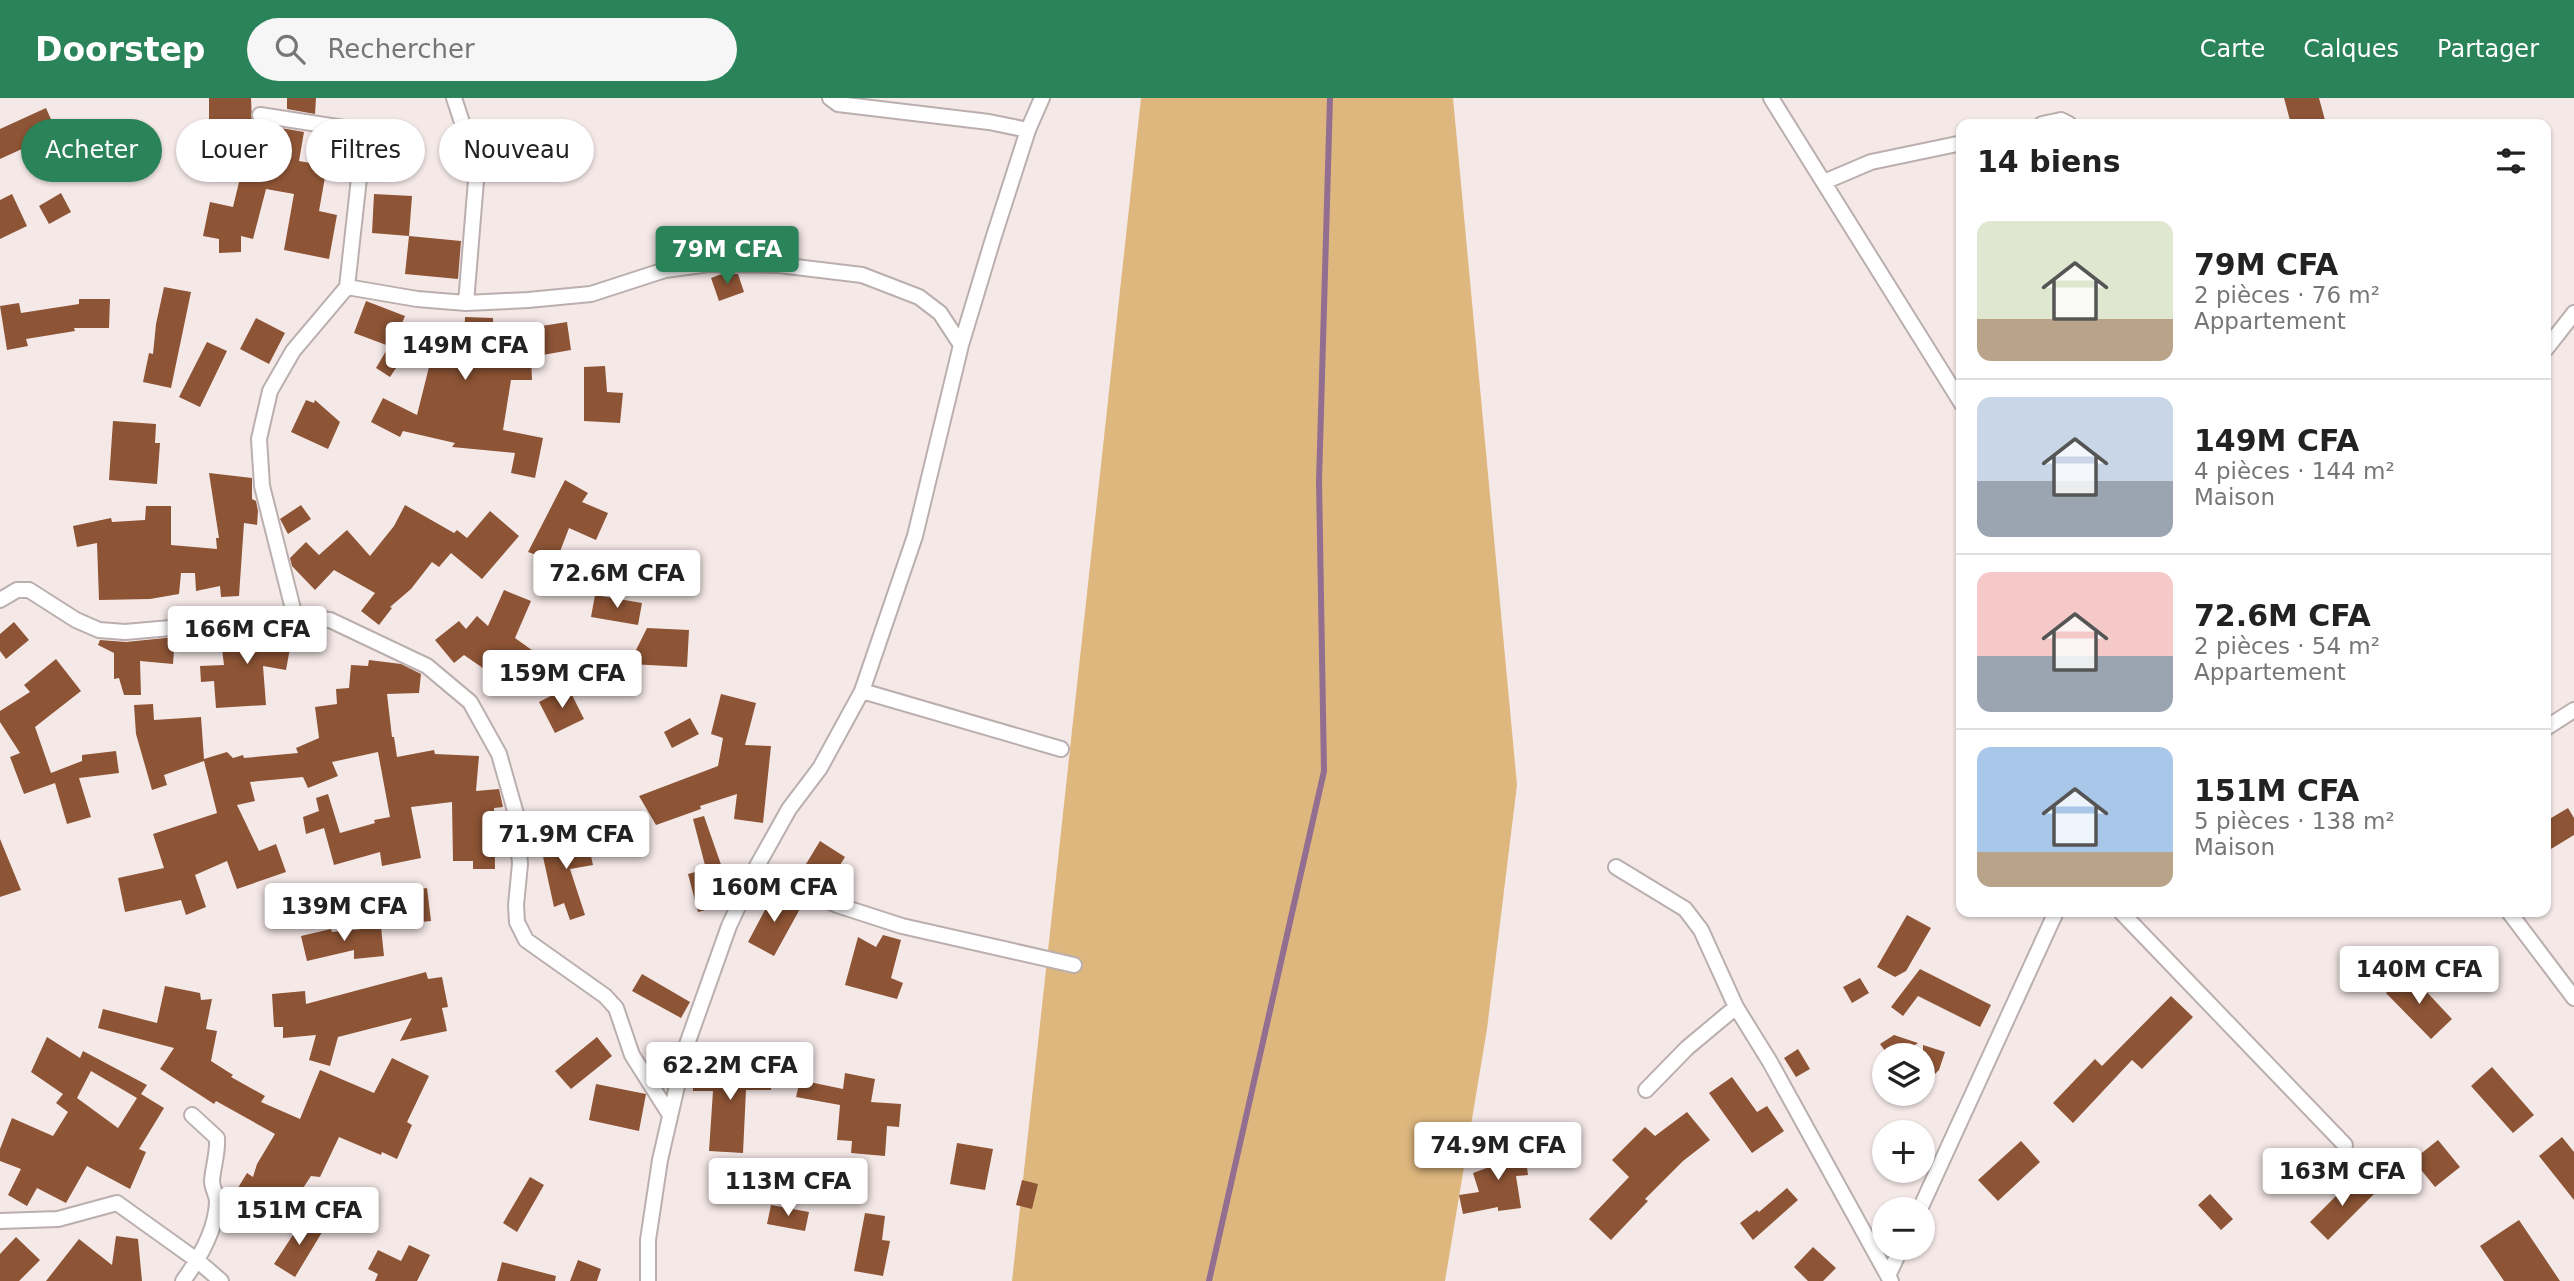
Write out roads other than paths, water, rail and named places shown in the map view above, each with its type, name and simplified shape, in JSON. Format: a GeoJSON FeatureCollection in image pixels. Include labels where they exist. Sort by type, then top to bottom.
{"type":"FeatureCollection","features":[{"type":"Feature","properties":{"kind":"street"},"geometry":{"type":"LineString","coordinates":[[454,98],[477,168],[466,303]]}},
{"type":"Feature","properties":{"kind":"street"},"geometry":{"type":"LineString","coordinates":[[830,98],[838,104],[989,122],[1028,130]]}},
{"type":"Feature","properties":{"kind":"street"},"geometry":{"type":"LineString","coordinates":[[648,1281],[648,1240],[660,1160],[686,1047],[729,926],[756,868],[789,809],[820,768],[862,691],[915,536],[961,345],[1028,130],[1042,98]]}},
{"type":"Feature","properties":{"kind":"street"},"geometry":{"type":"LineString","coordinates":[[1771,98],[1956,394]]}},
{"type":"Feature","properties":{"kind":"street"},"geometry":{"type":"LineString","coordinates":[[260,115],[350,129],[359,140],[362,151],[347,287],[293,351],[270,391],[259,439],[262,486],[295,617]]}},
{"type":"Feature","properties":{"kind":"street"},"geometry":{"type":"LineString","coordinates":[[1824,182],[1871,162],[1956,145]]}},
{"type":"Feature","properties":{"kind":"street"},"geometry":{"type":"LineString","coordinates":[[347,287],[417,299],[466,303],[591,294],[665,271],[709,264],[779,265],[862,275],[919,297],[940,313],[961,345]]}},
{"type":"Feature","properties":{"kind":"street"},"geometry":{"type":"LineString","coordinates":[[2551,343],[2574,313]]}},
{"type":"Feature","properties":{"kind":"street"},"geometry":{"type":"LineString","coordinates":[[0,600],[17,590],[29,590],[76,620],[99,630],[125,632],[295,617],[330,620],[427,666],[470,702],[499,754],[516,814],[520,864],[517,922],[526,940],[605,996],[616,1007],[632,1055],[670,1115]]}},
{"type":"Feature","properties":{"kind":"street"},"geometry":{"type":"LineString","coordinates":[[862,691],[1061,749]]}},
{"type":"Feature","properties":{"kind":"street"},"geometry":{"type":"LineString","coordinates":[[2551,725],[2574,710]]}},
{"type":"Feature","properties":{"kind":"street"},"geometry":{"type":"LineString","coordinates":[[1616,867],[1685,909],[1701,930],[1736,1007],[1770,1062],[1890,1278]]}},
{"type":"Feature","properties":{"kind":"street"},"geometry":{"type":"LineString","coordinates":[[756,868],[837,905],[902,926],[1074,965]]}},
{"type":"Feature","properties":{"kind":"street"},"geometry":{"type":"LineString","coordinates":[[1925,1197],[2054,917]]}},
{"type":"Feature","properties":{"kind":"street"},"geometry":{"type":"LineString","coordinates":[[2126,917],[2345,1145]]}},
{"type":"Feature","properties":{"kind":"street"},"geometry":{"type":"LineString","coordinates":[[2513,917],[2574,998]]}},
{"type":"Feature","properties":{"kind":"street"},"geometry":{"type":"LineString","coordinates":[[1646,1090],[1687,1048],[1736,1007]]}},
{"type":"Feature","properties":{"kind":"street"},"geometry":{"type":"LineString","coordinates":[[183,1281],[198,1261],[218,1199],[212,1187],[213,1169],[218,1154],[217,1138],[192,1115]]}},
{"type":"Feature","properties":{"kind":"street"},"geometry":{"type":"LineString","coordinates":[[0,1221],[58,1219],[117,1203],[198,1261],[221,1281]]}},
{"type":"Feature","properties":{"kind":"street"},"geometry":{"type":"LineString","coordinates":[[1890,1278],[1897,1260]]}},
{"type":"Feature","properties":{"kind":"waterway"},"geometry":{"type":"LineString","coordinates":[[1209,1281],[1324,771],[1319,481],[1330,98]]}}]}
